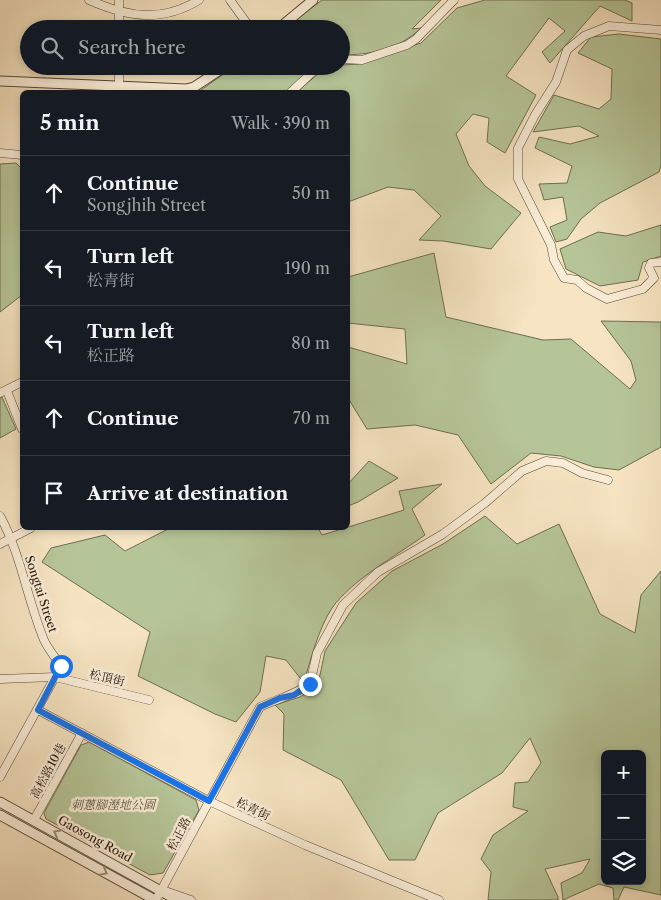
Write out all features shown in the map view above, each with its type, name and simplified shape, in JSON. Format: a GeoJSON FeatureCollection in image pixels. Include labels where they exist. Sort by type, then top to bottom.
{"type":"FeatureCollection","features":[{"type":"Feature","properties":{"kind":"street"},"geometry":{"type":"LineString","coordinates":[[89,0],[118,12],[155,16],[187,7],[199,0]]}},
{"type":"Feature","properties":{"kind":"street"},"geometry":{"type":"LineString","coordinates":[[118,20],[119,0]]}},
{"type":"Feature","properties":{"kind":"street"},"geometry":{"type":"LineString","coordinates":[[230,0],[244,20]]}},
{"type":"Feature","properties":{"kind":"street"},"geometry":{"type":"LineString","coordinates":[[289,20],[313,0]]}},
{"type":"Feature","properties":{"kind":"street"},"geometry":{"type":"LineString","coordinates":[[350,59],[362,60],[407,45],[416,39],[454,0]]}},
{"type":"Feature","properties":{"kind":"street"},"geometry":{"type":"LineString","coordinates":[[661,30],[609,26],[584,36],[567,50],[556,82],[535,115],[518,148],[518,179],[551,245],[554,260],[564,278],[577,280],[586,288],[607,299],[643,288],[654,278],[649,268],[651,263],[661,262]]}},
{"type":"Feature","properties":{"kind":"street"},"geometry":{"type":"LineString","coordinates":[[119,75],[119,89]]}},
{"type":"Feature","properties":{"kind":"street"},"geometry":{"type":"LineString","coordinates":[[0,81],[119,89],[194,90],[214,75]]}},
{"type":"Feature","properties":{"kind":"street"},"geometry":{"type":"LineString","coordinates":[[293,90],[309,75]]}},
{"type":"Feature","properties":{"kind":"street"},"geometry":{"type":"LineString","coordinates":[[0,154],[20,155]]}},
{"type":"Feature","properties":{"kind":"street"},"geometry":{"type":"LineString","coordinates":[[20,383],[3,392],[20,425]]}},
{"type":"Feature","properties":{"kind":"street","name":"松正路"},"geometry":{"type":"LineString","coordinates":[[155,900],[260,707],[280,698],[294,695],[310,684],[317,653],[342,605],[378,572],[443,534],[485,503],[522,471],[546,461],[563,463],[582,473],[608,480]]}},
{"type":"Feature","properties":{"kind":"street","name":"Songtai Street"},"geometry":{"type":"LineString","coordinates":[[0,516],[12,538],[24,584],[45,642],[61,666],[55,677]]}},
{"type":"Feature","properties":{"kind":"street"},"geometry":{"type":"LineString","coordinates":[[0,544],[26,530]]}},
{"type":"Feature","properties":{"kind":"street"},"geometry":{"type":"LineString","coordinates":[[0,777],[55,677]]}},
{"type":"Feature","properties":{"kind":"street","name":"松頂街"},"geometry":{"type":"LineString","coordinates":[[0,679],[55,677],[149,700]]}},
{"type":"Feature","properties":{"kind":"street","name":"松青街"},"geometry":{"type":"LineString","coordinates":[[38,710],[209,801],[306,845],[439,900]]}},
{"type":"Feature","properties":{"kind":"street","name":"高松路10巷"},"geometry":{"type":"LineString","coordinates":[[34,820],[82,733]]}},
{"type":"Feature","properties":{"kind":"street","name":"Gaosong Road"},"geometry":{"type":"LineString","coordinates":[[0,802],[177,900]]}},
{"type":"Feature","properties":{"kind":"street","name":"Gaosong Road"},"geometry":{"type":"LineString","coordinates":[[0,814],[155,900]]}},
{"type":"Feature","properties":{"kind":"street"},"geometry":{"type":"LineString","coordinates":[[161,890],[191,900]]}},
{"type":"Feature","properties":{"kind":"green space"},"geometry":{"type":"Polygon","coordinates":[[[322,0],[441,0],[412,29],[421,28],[413,35],[394,46],[363,54],[350,55],[350,20],[295,20],[322,0]]]}},
{"type":"Feature","properties":{"kind":"green space"},"geometry":{"type":"Polygon","coordinates":[[[485,0],[625,0],[632,3],[632,21],[600,6],[550,63],[542,52],[565,31],[549,18],[506,76],[536,95],[505,153],[487,142],[489,118],[473,114],[456,134],[469,166],[485,186],[521,213],[491,249],[443,241],[419,240],[441,216],[414,190],[388,187],[350,201],[350,90],[299,90],[317,75],[350,75],[350,65],[358,64],[421,43],[457,8],[485,0]]]}},
{"type":"Feature","properties":{"kind":"green space"},"geometry":{"type":"Polygon","coordinates":[[[619,34],[661,39],[661,165],[659,172],[600,203],[581,219],[567,239],[556,242],[550,227],[567,220],[563,197],[544,200],[539,184],[567,183],[572,166],[535,148],[539,137],[570,144],[599,136],[579,126],[533,132],[554,95],[599,109],[611,99],[612,69],[578,53],[591,37],[619,34]]]}},
{"type":"Feature","properties":{"kind":"green space"},"geometry":{"type":"Polygon","coordinates":[[[222,75],[304,75],[290,90],[201,90],[222,75]]]}},
{"type":"Feature","properties":{"kind":"green space"},"geometry":{"type":"Polygon","coordinates":[[[16,163],[20,167],[20,297],[0,312],[0,164],[16,163]]]}},
{"type":"Feature","properties":{"kind":"green space"},"geometry":{"type":"Polygon","coordinates":[[[661,225],[661,256],[643,262],[638,280],[600,286],[566,269],[560,249],[598,232],[626,236],[661,225]]]}},
{"type":"Feature","properties":{"kind":"green space"},"geometry":{"type":"Polygon","coordinates":[[[434,253],[446,317],[543,340],[571,339],[630,389],[636,380],[631,361],[601,321],[661,322],[661,447],[619,470],[594,467],[561,456],[531,453],[491,484],[458,435],[415,425],[367,429],[350,401],[350,348],[407,364],[405,329],[350,323],[350,276],[434,253]]]}},
{"type":"Feature","properties":{"kind":"green space"},"geometry":{"type":"Polygon","coordinates":[[[2,397],[16,429],[0,438],[0,398],[2,397]]]}},
{"type":"Feature","properties":{"kind":"green space"},"geometry":{"type":"Polygon","coordinates":[[[369,461],[398,478],[350,505],[350,482],[369,461]]]}},
{"type":"Feature","properties":{"kind":"green space"},"geometry":{"type":"Polygon","coordinates":[[[442,484],[412,509],[425,535],[351,587],[332,608],[319,634],[304,683],[286,660],[266,656],[260,692],[236,722],[215,714],[138,676],[150,632],[42,562],[51,548],[105,535],[125,551],[166,530],[319,530],[322,535],[338,530],[350,530],[350,526],[404,510],[399,491],[442,484]]]}},
{"type":"Feature","properties":{"kind":"green space"},"geometry":{"type":"Polygon","coordinates":[[[485,516],[517,544],[559,524],[600,614],[635,633],[641,595],[661,571],[661,895],[624,887],[618,900],[614,900],[613,888],[602,885],[646,885],[646,750],[601,750],[601,885],[563,900],[561,883],[582,873],[590,859],[545,869],[558,900],[488,900],[491,872],[481,859],[493,835],[528,811],[513,807],[515,783],[528,782],[541,763],[530,738],[502,773],[438,813],[415,860],[389,860],[341,780],[283,750],[284,714],[275,705],[300,697],[315,687],[320,675],[325,651],[356,603],[392,571],[443,544],[485,516]]]}},
{"type":"Feature","properties":{"kind":"green space","name":"刺蔥腳溼地公園"},"geometry":{"type":"Polygon","coordinates":[[[89,742],[196,800],[199,810],[163,873],[150,875],[46,819],[44,813],[81,745],[89,742]]]}},
{"type":"Feature","properties":{"kind":"route"},"geometry":{"type":"LineString","coordinates":[[61,666],[38,710],[209,801],[260,707],[280,698],[294,695],[310,684]]}}]}
